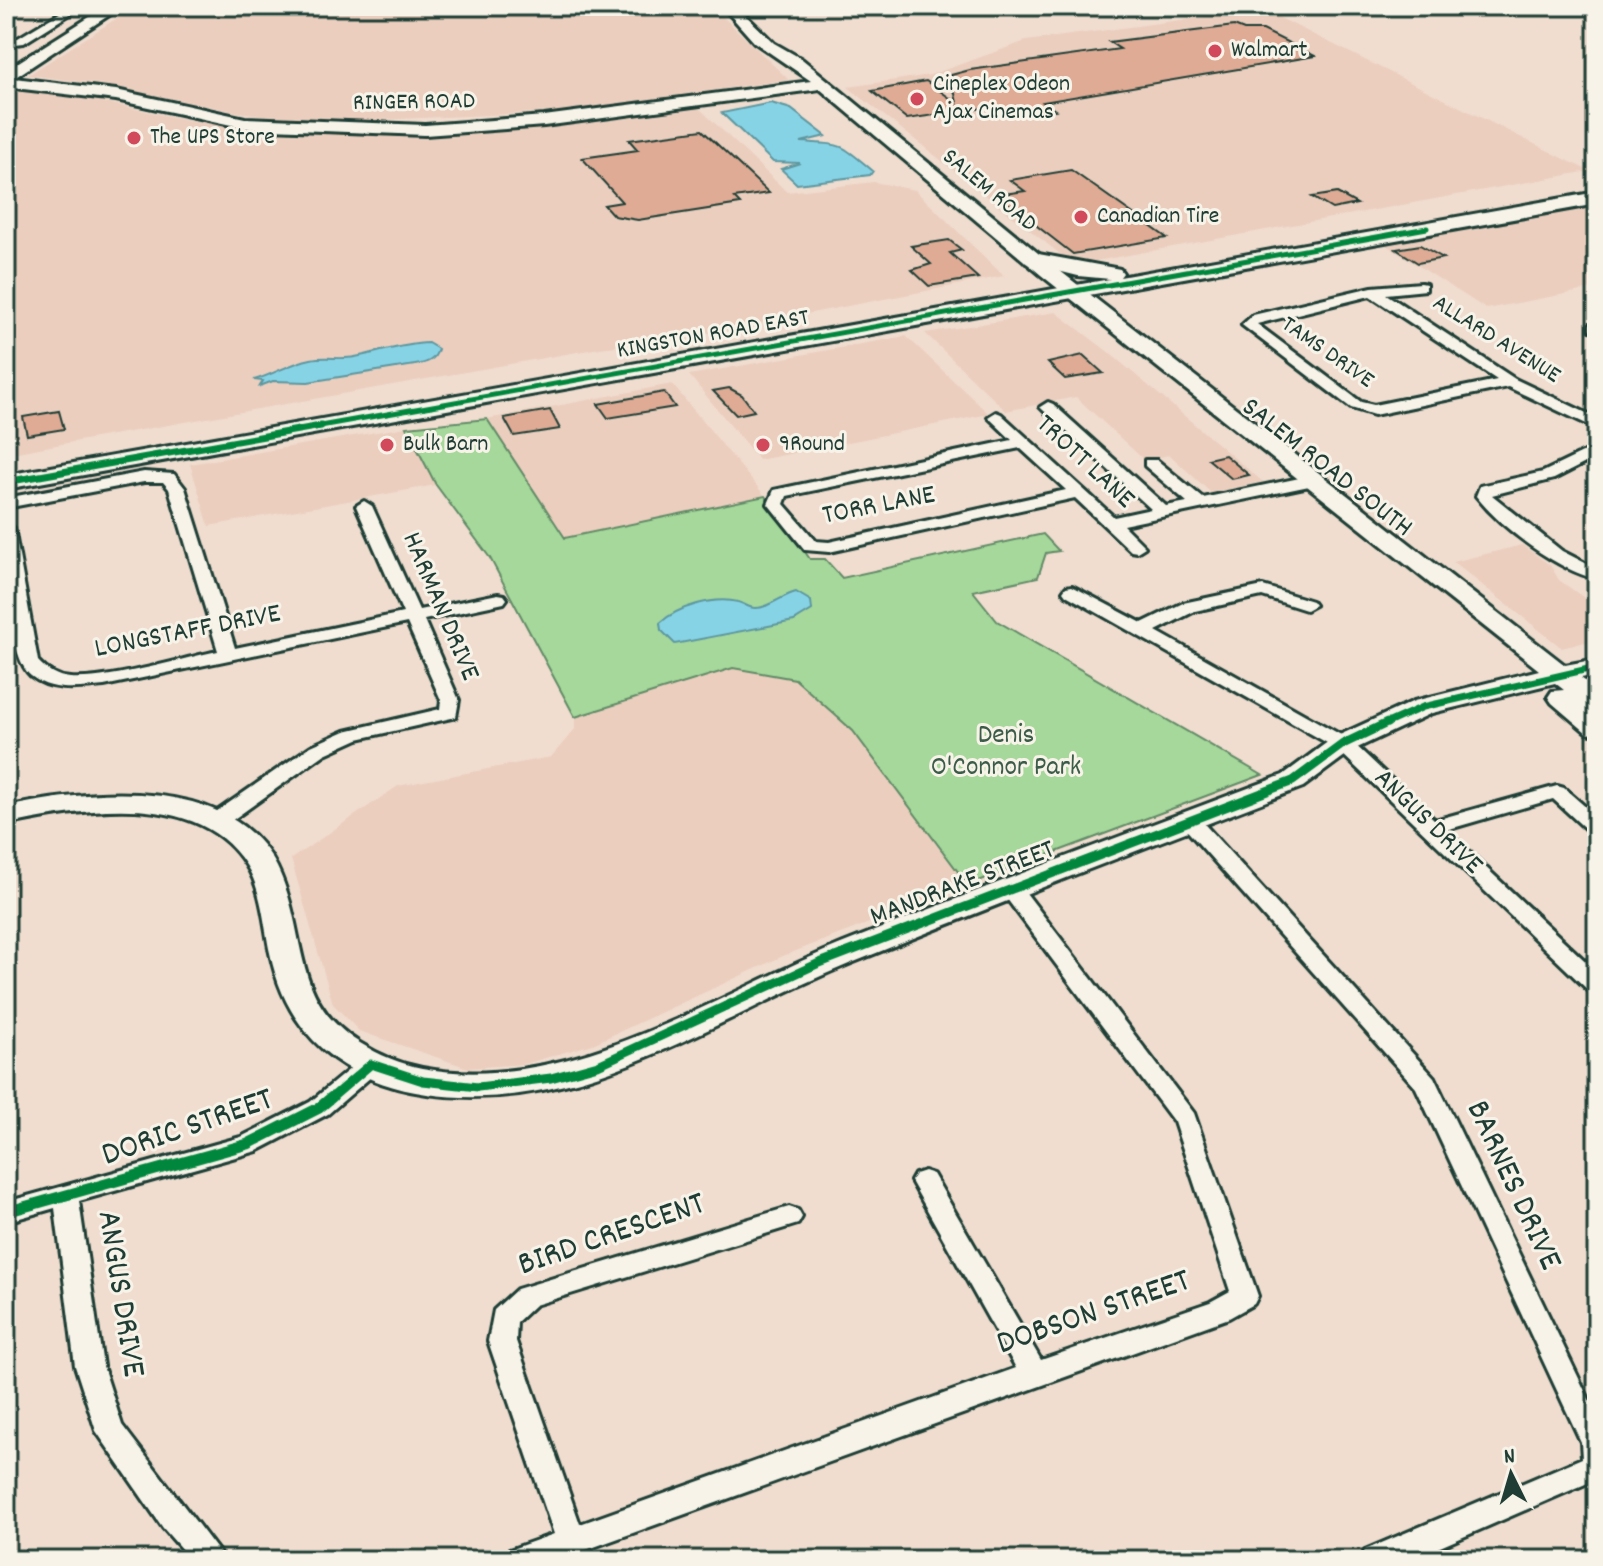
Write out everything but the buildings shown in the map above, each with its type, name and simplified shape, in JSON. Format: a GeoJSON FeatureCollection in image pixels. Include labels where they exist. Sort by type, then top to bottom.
{"type":"FeatureCollection","features":[{"type":"Feature","properties":{"kind":"main road","name":"KINGSTON ROAD EAST"},"geometry":{"type":"LineString","coordinates":[[1116,279],[1597,190]]}},
{"type":"Feature","properties":{"kind":"main road","name":"KINGSTON ROAD EAST"},"geometry":{"type":"LineString","coordinates":[[6,470],[1043,285],[1116,279],[1597,198]]}},
{"type":"Feature","properties":{"kind":"main road"},"geometry":{"type":"LineString","coordinates":[[1078,270],[1116,279],[1100,296],[1043,285],[1078,270]]}},
{"type":"Feature","properties":{"kind":"main road","name":"KINGSTON ROAD EAST"},"geometry":{"type":"LineString","coordinates":[[6,482],[1043,285]]}},
{"type":"Feature","properties":{"kind":"street"},"geometry":{"type":"LineString","coordinates":[[6,42],[20,41],[78,6]]}},
{"type":"Feature","properties":{"kind":"street"},"geometry":{"type":"LineString","coordinates":[[6,64],[99,6]]}},
{"type":"Feature","properties":{"kind":"street"},"geometry":{"type":"LineString","coordinates":[[6,80],[116,6]]}},
{"type":"Feature","properties":{"kind":"street","name":"SALEM ROAD"},"geometry":{"type":"LineString","coordinates":[[729,6],[738,19],[786,58],[787,63],[817,85],[1043,285]]}},
{"type":"Feature","properties":{"kind":"street","name":"RINGER ROAD"},"geometry":{"type":"LineString","coordinates":[[6,80],[116,95],[245,123],[425,130],[544,121],[817,85]]}},
{"type":"Feature","properties":{"kind":"street","name":"SALEM ROAD SOUTH"},"geometry":{"type":"LineString","coordinates":[[1043,285],[1304,483],[1550,676],[1597,703]]}},
{"type":"Feature","properties":{"kind":"street","name":"TAMS DRIVE"},"geometry":{"type":"LineString","coordinates":[[1421,287],[1372,291],[1253,319],[1249,325],[1356,405],[1374,410],[1510,382]]}},
{"type":"Feature","properties":{"kind":"street","name":"ALLARD AVENUE"},"geometry":{"type":"LineString","coordinates":[[1372,291],[1510,382],[1597,424]]}},
{"type":"Feature","properties":{"kind":"street"},"geometry":{"type":"LineString","coordinates":[[1048,407],[1163,512]]}},
{"type":"Feature","properties":{"kind":"street","name":"TROTT LANE"},"geometry":{"type":"LineString","coordinates":[[996,417],[1137,547]]}},
{"type":"Feature","properties":{"kind":"street","name":"TORR LANE"},"geometry":{"type":"LineString","coordinates":[[1024,442],[780,493],[776,504],[811,546],[829,547],[1076,493]]}},
{"type":"Feature","properties":{"kind":"street"},"geometry":{"type":"LineString","coordinates":[[1597,451],[1548,476],[1486,489],[1484,496],[1566,560],[1591,575],[1597,574]]}},
{"type":"Feature","properties":{"kind":"street"},"geometry":{"type":"LineString","coordinates":[[1151,463],[1200,504]]}},
{"type":"Feature","properties":{"kind":"street"},"geometry":{"type":"LineString","coordinates":[[6,503],[144,477],[168,477],[177,488],[228,654]]}},
{"type":"Feature","properties":{"kind":"street"},"geometry":{"type":"LineString","coordinates":[[1110,523],[1304,483]]}},
{"type":"Feature","properties":{"kind":"street","name":"HARMAN DRIVE"},"geometry":{"type":"LineString","coordinates":[[217,821],[318,750],[352,735],[449,713],[450,700],[416,616],[364,506]]}},
{"type":"Feature","properties":{"kind":"street","name":"LONGSTAFF DRIVE"},"geometry":{"type":"LineString","coordinates":[[6,528],[29,662],[40,674],[67,684],[156,670],[498,599]]}},
{"type":"Feature","properties":{"kind":"street","name":"ANGUS DRIVE"},"geometry":{"type":"LineString","coordinates":[[1072,591],[1343,744],[1597,985]]}},
{"type":"Feature","properties":{"kind":"street"},"geometry":{"type":"LineString","coordinates":[[1141,631],[1189,607],[1263,591],[1306,605]]}},
{"type":"Feature","properties":{"kind":"street","name":"MANDRAKE STREET"},"geometry":{"type":"LineString","coordinates":[[217,821],[259,860],[300,1001],[323,1036],[371,1064],[423,1081],[478,1087],[563,1075],[626,1055],[817,964],[1293,781],[1343,744],[1423,707],[1597,667]]}},
{"type":"Feature","properties":{"kind":"street","name":"SALEM ROAD SOUTH"},"geometry":{"type":"LineString","coordinates":[[1550,676],[1597,727]]}},
{"type":"Feature","properties":{"kind":"street"},"geometry":{"type":"LineString","coordinates":[[1432,827],[1557,792],[1597,828]]}},
{"type":"Feature","properties":{"kind":"street"},"geometry":{"type":"LineString","coordinates":[[6,816],[53,805],[123,800],[217,821]]}},
{"type":"Feature","properties":{"kind":"street","name":"BARNES DRIVE"},"geometry":{"type":"LineString","coordinates":[[1190,821],[1426,1083],[1595,1442],[1597,1465],[1376,1560]]}},
{"type":"Feature","properties":{"kind":"street","name":"DOBSON STREET"},"geometry":{"type":"LineString","coordinates":[[520,1560],[1219,1310],[1245,1296],[1185,1119],[1012,890]]}},
{"type":"Feature","properties":{"kind":"street","name":"DORIC STREET"},"geometry":{"type":"LineString","coordinates":[[6,1212],[248,1144],[319,1108],[371,1064]]}},
{"type":"Feature","properties":{"kind":"street"},"geometry":{"type":"LineString","coordinates":[[924,1181],[1034,1374]]}},
{"type":"Feature","properties":{"kind":"street","name":"ANGUS DRIVE"},"geometry":{"type":"LineString","coordinates":[[66,1196],[89,1366],[110,1431],[173,1518],[210,1560]]}},
{"type":"Feature","properties":{"kind":"street","name":"BIRD CRESCENT"},"geometry":{"type":"LineString","coordinates":[[571,1541],[502,1341],[504,1318],[526,1297],[789,1217]]}},
{"type":"Feature","properties":{"kind":"shaded area"},"geometry":{"type":"Polygon","coordinates":[[[136,6],[718,6],[721,15],[789,80],[560,112],[354,121],[301,120],[236,112],[104,85],[28,75],[136,6]]]}},
{"type":"Feature","properties":{"kind":"shaded area"},"geometry":{"type":"Polygon","coordinates":[[[1262,9],[1589,171],[1074,265],[848,87],[930,75],[1026,41],[1262,9]]]}},
{"type":"Feature","properties":{"kind":"shaded area"},"geometry":{"type":"Polygon","coordinates":[[[6,89],[61,93],[188,120],[255,130],[329,134],[505,131],[698,107],[787,192],[874,182],[915,190],[1004,276],[682,338],[600,348],[6,454],[6,89]]]}},
{"type":"Feature","properties":{"kind":"shaded area"},"geometry":{"type":"Polygon","coordinates":[[[1597,206],[1597,288],[1486,309],[1386,245],[1597,206]]]}},
{"type":"Feature","properties":{"kind":"shaded area"},"geometry":{"type":"Polygon","coordinates":[[[1056,312],[1263,482],[1211,493],[1170,455],[1144,460],[1076,397],[1006,411],[925,333],[1056,312]]]}},
{"type":"Feature","properties":{"kind":"shaded area"},"geometry":{"type":"Polygon","coordinates":[[[906,336],[989,414],[759,460],[689,375],[906,336]]]}},
{"type":"Feature","properties":{"kind":"shaded area"},"geometry":{"type":"Polygon","coordinates":[[[672,384],[765,496],[565,538],[487,419],[672,384]]]}},
{"type":"Feature","properties":{"kind":"shaded area"},"geometry":{"type":"Polygon","coordinates":[[[406,427],[436,485],[209,526],[190,464],[406,427]]]}},
{"type":"Feature","properties":{"kind":"shaded area"},"geometry":{"type":"Polygon","coordinates":[[[1522,545],[1550,565],[1559,580],[1597,607],[1597,639],[1562,648],[1453,562],[1522,545]]]}},
{"type":"Feature","properties":{"kind":"shaded area"},"geometry":{"type":"Polygon","coordinates":[[[733,668],[795,679],[853,731],[968,885],[783,956],[593,1044],[525,1064],[468,1068],[359,1031],[333,1004],[291,859],[398,786],[551,757],[575,729],[575,717],[733,668]]]}},
{"type":"Feature","properties":{"kind":"green space","name":"Denis O'Connor Park"},"geometry":{"type":"Polygon","coordinates":[[[487,419],[565,538],[765,496],[810,559],[825,559],[842,578],[1043,534],[1059,551],[1046,553],[1038,577],[973,591],[997,621],[1262,775],[968,885],[853,731],[795,679],[733,668],[575,717],[490,558],[436,485],[406,427],[487,419]]]}},
{"type":"Feature","properties":{"kind":"water"},"geometry":{"type":"Polygon","coordinates":[[[771,103],[791,109],[826,136],[801,142],[841,147],[873,171],[870,175],[797,184],[781,169],[800,163],[773,162],[722,113],[771,103]]]}},
{"type":"Feature","properties":{"kind":"water"},"geometry":{"type":"Polygon","coordinates":[[[428,343],[438,349],[437,353],[430,361],[419,364],[308,382],[273,381],[260,386],[263,381],[254,380],[311,359],[350,358],[428,343]]]}},
{"type":"Feature","properties":{"kind":"water"},"geometry":{"type":"Polygon","coordinates":[[[796,592],[811,601],[812,610],[794,621],[675,644],[661,630],[660,623],[667,617],[696,604],[718,600],[760,608],[796,592]]]}},
{"type":"Feature","properties":{"kind":"cycle path"},"geometry":{"type":"LineString","coordinates":[[6,482],[1427,228]]}},
{"type":"Feature","properties":{"kind":"cycle path"},"geometry":{"type":"LineString","coordinates":[[6,1212],[248,1144],[319,1108],[371,1064],[423,1081],[478,1087],[551,1078],[598,1065],[817,964],[1293,781],[1343,744],[1423,707],[1538,678],[1597,667]]}},
{"type":"Feature","properties":{"kind":"place","name":"Walmart"},"geometry":{"type":"Point","coordinates":[1215,51]}},
{"type":"Feature","properties":{"kind":"place","name":"Cineplex Odeon Ajax Cinemas"},"geometry":{"type":"Point","coordinates":[917,99]}},
{"type":"Feature","properties":{"kind":"place","name":"The UPS Store"},"geometry":{"type":"Point","coordinates":[134,138]}},
{"type":"Feature","properties":{"kind":"place","name":"Canadian Tire"},"geometry":{"type":"Point","coordinates":[1081,217]}},
{"type":"Feature","properties":{"kind":"place","name":"Bulk Barn"},"geometry":{"type":"Point","coordinates":[387,445]}},
{"type":"Feature","properties":{"kind":"place","name":"9Round"},"geometry":{"type":"Point","coordinates":[763,445]}}]}
